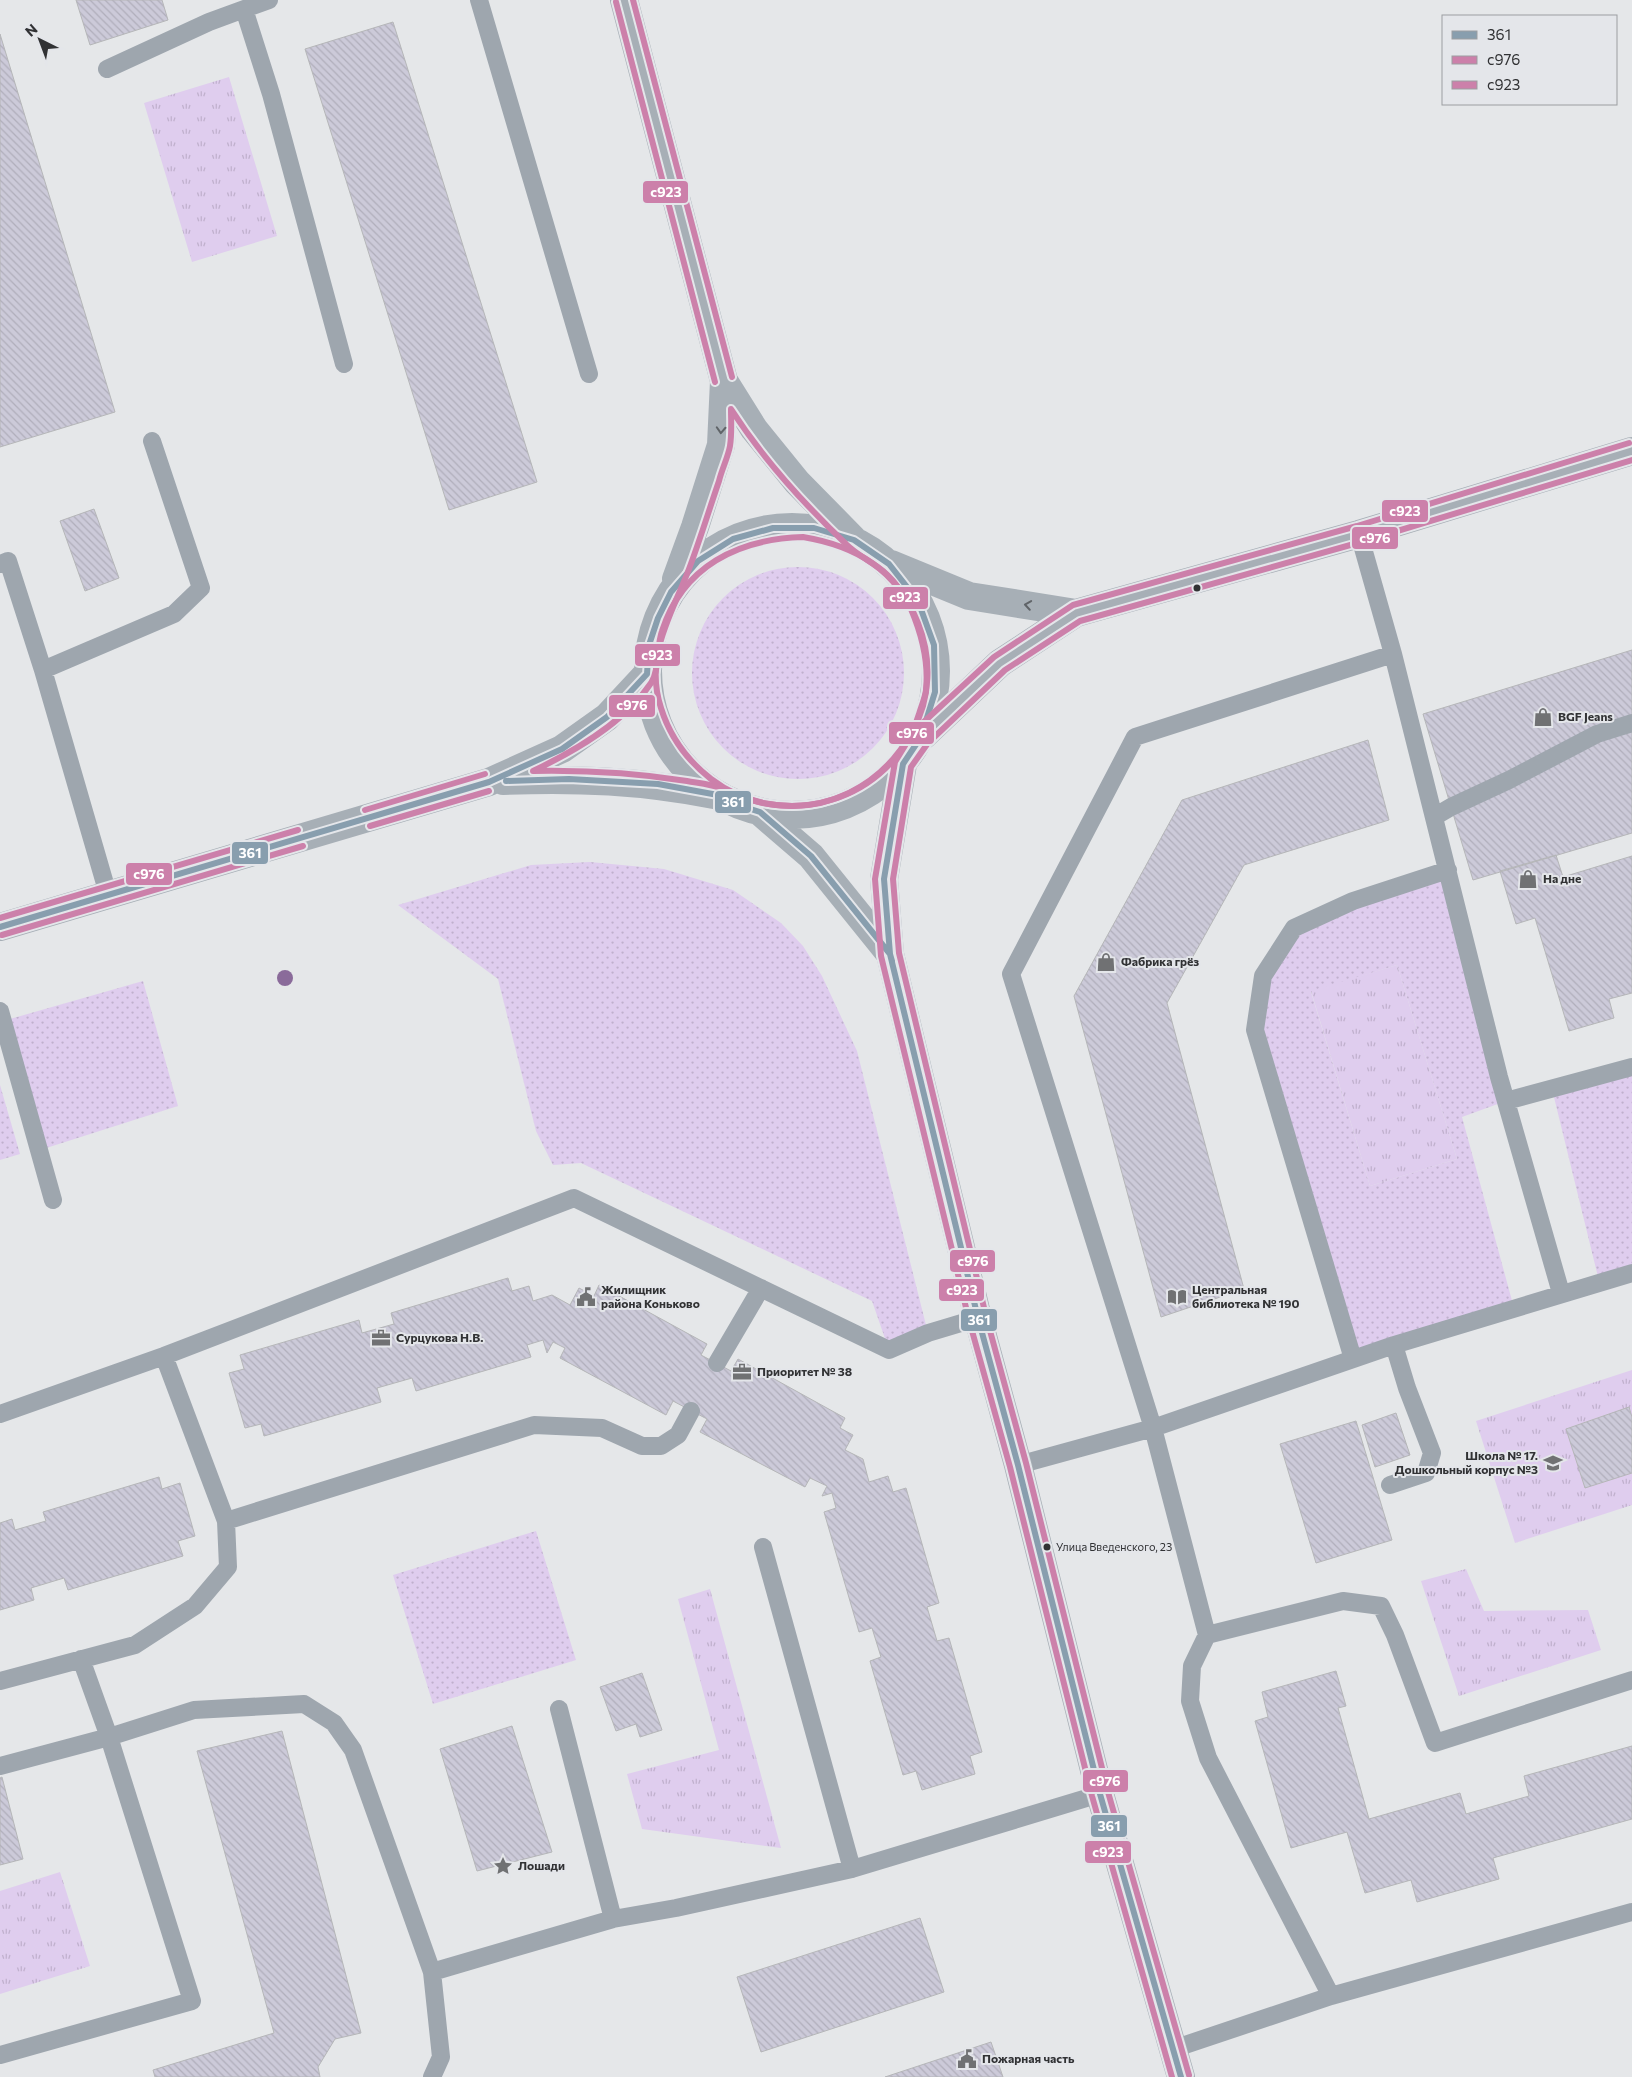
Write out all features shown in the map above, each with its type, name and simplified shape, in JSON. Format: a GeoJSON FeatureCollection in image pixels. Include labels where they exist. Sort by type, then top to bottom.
{"type":"FeatureCollection","features":[{"type":"Feature","properties":{"kind":"main road"},"geometry":{"type":"LineString","coordinates":[[624,0],[724,381],[754,429],[797,482],[854,540],[889,564],[969,596],[1076,613]]}},
{"type":"Feature","properties":{"kind":"main road"},"geometry":{"type":"LineString","coordinates":[[724,381],[721,445],[695,527],[671,592],[658,618],[650,645],[647,674],[652,710],[667,744],[689,772],[718,795],[738,805],[760,812],[799,816],[838,808],[873,791],[903,764],[921,737],[1000,663],[1076,613],[1359,534],[1632,451]]}},
{"type":"Feature","properties":{"kind":"main road"},"geometry":{"type":"LineString","coordinates":[[671,592],[698,561],[733,539],[773,528],[814,528],[854,540]]}},
{"type":"Feature","properties":{"kind":"main road"},"geometry":{"type":"LineString","coordinates":[[889,564],[918,600],[934,645],[935,692],[921,737]]}},
{"type":"Feature","properties":{"kind":"main road"},"geometry":{"type":"LineString","coordinates":[[0,927],[489,782],[562,749],[607,717],[647,674]]}},
{"type":"Feature","properties":{"kind":"main road"},"geometry":{"type":"LineString","coordinates":[[903,764],[884,878],[890,954],[978,1318],[1018,1465],[1100,1794],[1176,2069]]}},
{"type":"Feature","properties":{"kind":"main road"},"geometry":{"type":"LineString","coordinates":[[489,782],[569,779],[658,784],[718,795]]}},
{"type":"Feature","properties":{"kind":"main road"},"geometry":{"type":"LineString","coordinates":[[760,812],[811,856],[890,954]]}},
{"type":"Feature","properties":{"kind":"lane"},"geometry":{"type":"LineString","coordinates":[[107,69],[209,22],[269,0]]}},
{"type":"Feature","properties":{"kind":"lane"},"geometry":{"type":"LineString","coordinates":[[479,0],[589,374]]}},
{"type":"Feature","properties":{"kind":"lane"},"geometry":{"type":"LineString","coordinates":[[244,9],[271,94],[344,364]]}},
{"type":"Feature","properties":{"kind":"lane"},"geometry":{"type":"LineString","coordinates":[[43,670],[174,614],[201,588],[152,441]]}},
{"type":"Feature","properties":{"kind":"lane"},"geometry":{"type":"LineString","coordinates":[[1359,534],[1393,654],[1506,1101],[1561,1293]]}},
{"type":"Feature","properties":{"kind":"lane"},"geometry":{"type":"LineString","coordinates":[[0,564],[8,561],[43,670],[108,894]]}},
{"type":"Feature","properties":{"kind":"lane"},"geometry":{"type":"LineString","coordinates":[[1331,1996],[1208,1758],[1190,1701],[1192,1666],[1207,1634],[1152,1428],[1011,974],[1135,737],[1393,654]]}},
{"type":"Feature","properties":{"kind":"lane"},"geometry":{"type":"LineString","coordinates":[[1434,817],[1597,734],[1632,723]]}},
{"type":"Feature","properties":{"kind":"lane"},"geometry":{"type":"LineString","coordinates":[[1354,1359],[1255,1030],[1263,976],[1294,928],[1353,901],[1448,870]]}},
{"type":"Feature","properties":{"kind":"lane"},"geometry":{"type":"LineString","coordinates":[[0,1011],[54,1200]]}},
{"type":"Feature","properties":{"kind":"lane"},"geometry":{"type":"LineString","coordinates":[[1506,1101],[1632,1068]]}},
{"type":"Feature","properties":{"kind":"lane"},"geometry":{"type":"LineString","coordinates":[[0,1414],[164,1356],[574,1198],[889,1350],[928,1333],[978,1318]]}},
{"type":"Feature","properties":{"kind":"lane"},"geometry":{"type":"LineString","coordinates":[[1018,1465],[1152,1428],[1394,1345],[1632,1273]]}},
{"type":"Feature","properties":{"kind":"lane"},"geometry":{"type":"LineString","coordinates":[[716,1363],[761,1288]]}},
{"type":"Feature","properties":{"kind":"lane"},"geometry":{"type":"LineString","coordinates":[[1390,1485],[1426,1474],[1432,1453],[1407,1388],[1394,1345]]}},
{"type":"Feature","properties":{"kind":"lane"},"geometry":{"type":"LineString","coordinates":[[0,1681],[136,1645],[195,1606],[228,1567],[226,1521],[164,1356]]}},
{"type":"Feature","properties":{"kind":"lane"},"geometry":{"type":"LineString","coordinates":[[226,1521],[534,1425],[602,1428],[642,1446],[661,1446],[678,1435],[690,1411]]}},
{"type":"Feature","properties":{"kind":"lane"},"geometry":{"type":"LineString","coordinates":[[763,1547],[852,1869]]}},
{"type":"Feature","properties":{"kind":"lane"},"geometry":{"type":"LineString","coordinates":[[1207,1634],[1343,1601],[1381,1606],[1395,1635],[1435,1743],[1632,1680]]}},
{"type":"Feature","properties":{"kind":"lane"},"geometry":{"type":"LineString","coordinates":[[0,2055],[192,2001],[109,1737],[81,1659]]}},
{"type":"Feature","properties":{"kind":"lane"},"geometry":{"type":"LineString","coordinates":[[0,1766],[109,1737],[194,1710],[304,1704],[334,1723],[353,1750],[432,1972],[441,2057],[432,2077]]}},
{"type":"Feature","properties":{"kind":"lane"},"geometry":{"type":"LineString","coordinates":[[559,1708],[613,1919]]}},
{"type":"Feature","properties":{"kind":"lane"},"geometry":{"type":"LineString","coordinates":[[432,1972],[613,1919],[676,1908],[852,1869],[1100,1794]]}},
{"type":"Feature","properties":{"kind":"lane"},"geometry":{"type":"LineString","coordinates":[[1176,2069],[1331,1996],[1632,1912]]}},
{"type":"Feature","properties":{"kind":"green space"},"geometry":{"type":"Polygon","coordinates":[[[229,77],[277,236],[192,262],[144,103],[229,77]]]}},
{"type":"Feature","properties":{"kind":"green space"},"geometry":{"type":"Polygon","coordinates":[[[788,567],[808,567],[829,571],[848,579],[873,598],[886,614],[896,632],[902,652],[904,673],[902,694],[896,714],[886,732],[873,748],[848,767],[829,775],[808,779],[788,779],[767,775],[748,767],[731,755],[716,740],[704,723],[696,704],[692,683],[692,663],[696,642],[704,623],[716,606],[731,591],[748,579],[767,571],[788,567]]]}},
{"type":"Feature","properties":{"kind":"green space"},"geometry":{"type":"Polygon","coordinates":[[[590,862],[664,869],[733,890],[781,923],[803,946],[822,976],[857,1051],[928,1333],[889,1350],[872,1301],[581,1163],[553,1165],[536,1131],[498,979],[398,905],[531,865],[590,862]]]}},
{"type":"Feature","properties":{"kind":"green space"},"geometry":{"type":"Polygon","coordinates":[[[1448,870],[1506,1101],[1462,1117],[1514,1308],[1353,1359],[1255,1030],[1263,976],[1294,928],[1448,870]],[[1397,965],[1311,992],[1370,1186],[1457,1159],[1397,965]]]}},
{"type":"Feature","properties":{"kind":"green space"},"geometry":{"type":"Polygon","coordinates":[[[1397,965],[1457,1159],[1370,1186],[1311,991],[1397,965]]]}},
{"type":"Feature","properties":{"kind":"green space"},"geometry":{"type":"Polygon","coordinates":[[[143,981],[178,1106],[40,1150],[3,1021],[143,981]]]}},
{"type":"Feature","properties":{"kind":"green space"},"geometry":{"type":"Polygon","coordinates":[[[1632,1067],[1632,1273],[1599,1281],[1552,1089],[1632,1067]]]}},
{"type":"Feature","properties":{"kind":"green space"},"geometry":{"type":"Polygon","coordinates":[[[0,1085],[20,1154],[0,1160],[0,1085]]]}},
{"type":"Feature","properties":{"kind":"green space","name":"Школа № 17. Дошкольный корпус №3"},"geometry":{"type":"Polygon","coordinates":[[[1632,1370],[1632,1505],[1515,1543],[1476,1421],[1632,1370]]]}},
{"type":"Feature","properties":{"kind":"green space"},"geometry":{"type":"Polygon","coordinates":[[[536,1531],[576,1660],[433,1704],[393,1575],[536,1531]]]}},
{"type":"Feature","properties":{"kind":"green space"},"geometry":{"type":"Polygon","coordinates":[[[1466,1569],[1484,1611],[1588,1610],[1601,1650],[1459,1696],[1421,1581],[1466,1569]]]}},
{"type":"Feature","properties":{"kind":"green space"},"geometry":{"type":"Polygon","coordinates":[[[710,1589],[781,1848],[642,1829],[627,1774],[719,1750],[678,1599],[710,1589]]]}},
{"type":"Feature","properties":{"kind":"green space"},"geometry":{"type":"Polygon","coordinates":[[[60,1872],[90,1966],[0,1994],[0,1891],[60,1872]]]}},
{"type":"Feature","properties":{"kind":"building"},"geometry":{"type":"Polygon","coordinates":[[[76,0],[162,0],[168,20],[90,45],[76,0]]]}},
{"type":"Feature","properties":{"kind":"building"},"geometry":{"type":"Polygon","coordinates":[[[393,22],[537,482],[449,510],[305,49],[393,22]]]}},
{"type":"Feature","properties":{"kind":"building"},"geometry":{"type":"Polygon","coordinates":[[[0,34],[115,412],[0,447],[0,34]]]}},
{"type":"Feature","properties":{"kind":"building"},"geometry":{"type":"Polygon","coordinates":[[[94,509],[119,578],[85,591],[60,521],[94,509]]]}},
{"type":"Feature","properties":{"kind":"building"},"geometry":{"type":"Polygon","coordinates":[[[1632,650],[1632,833],[1473,880],[1423,714],[1632,650]]]}},
{"type":"Feature","properties":{"kind":"building"},"geometry":{"type":"Polygon","coordinates":[[[1368,740],[1389,820],[1244,865],[1167,1003],[1244,1289],[1161,1317],[1074,996],[1182,800],[1368,740]]]}},
{"type":"Feature","properties":{"kind":"building"},"geometry":{"type":"Polygon","coordinates":[[[1556,855],[1563,877],[1632,856],[1632,993],[1609,999],[1614,1018],[1569,1031],[1535,918],[1516,924],[1500,871],[1556,855]]]}},
{"type":"Feature","properties":{"kind":"building"},"geometry":{"type":"Polygon","coordinates":[[[508,1278],[512,1291],[529,1286],[533,1301],[552,1295],[570,1305],[579,1288],[594,1296],[599,1285],[707,1344],[701,1355],[731,1371],[738,1359],[845,1418],[840,1428],[853,1435],[845,1450],[863,1459],[869,1482],[888,1476],[893,1492],[906,1488],[939,1603],[927,1607],[937,1641],[949,1638],[982,1752],[970,1756],[975,1774],[922,1790],[916,1771],[903,1775],[870,1661],[881,1657],[872,1628],[859,1632],[824,1512],[836,1508],[832,1493],[822,1496],[827,1486],[810,1478],[805,1487],[700,1432],[707,1419],[673,1401],[666,1415],[560,1358],[565,1348],[553,1342],[547,1353],[543,1340],[527,1345],[531,1357],[416,1391],[412,1378],[377,1388],[381,1402],[264,1436],[261,1424],[245,1428],[229,1373],[244,1369],[240,1355],[359,1320],[362,1333],[394,1324],[391,1313],[508,1278]]]}},
{"type":"Feature","properties":{"kind":"building"},"geometry":{"type":"Polygon","coordinates":[[[1629,1407],[1632,1417],[1632,1473],[1585,1488],[1566,1429],[1629,1407]]]}},
{"type":"Feature","properties":{"kind":"building"},"geometry":{"type":"Polygon","coordinates":[[[1396,1413],[1410,1455],[1375,1467],[1362,1425],[1396,1413]]]}},
{"type":"Feature","properties":{"kind":"building"},"geometry":{"type":"Polygon","coordinates":[[[1356,1421],[1392,1540],[1316,1563],[1280,1444],[1356,1421]]]}},
{"type":"Feature","properties":{"kind":"building"},"geometry":{"type":"Polygon","coordinates":[[[159,1477],[162,1489],[180,1483],[195,1536],[178,1541],[183,1556],[68,1590],[64,1578],[31,1588],[34,1600],[0,1610],[0,1523],[12,1519],[15,1530],[46,1521],[43,1512],[159,1477]]]}},
{"type":"Feature","properties":{"kind":"building"},"geometry":{"type":"Polygon","coordinates":[[[1336,1671],[1346,1706],[1338,1708],[1369,1819],[1460,1793],[1466,1814],[1529,1796],[1524,1776],[1632,1746],[1632,1819],[1493,1858],[1499,1879],[1417,1902],[1411,1880],[1365,1893],[1347,1832],[1291,1848],[1255,1721],[1268,1717],[1262,1692],[1336,1671]]]}},
{"type":"Feature","properties":{"kind":"building"},"geometry":{"type":"Polygon","coordinates":[[[642,1673],[662,1730],[640,1737],[636,1724],[616,1731],[600,1687],[642,1673]]]}},
{"type":"Feature","properties":{"kind":"building"},"geometry":{"type":"Polygon","coordinates":[[[512,1726],[552,1852],[477,1871],[440,1749],[512,1726]]]}},
{"type":"Feature","properties":{"kind":"building"},"geometry":{"type":"Polygon","coordinates":[[[282,1731],[361,2033],[335,2039],[318,2067],[320,2077],[155,2077],[153,2070],[274,2033],[197,1751],[282,1731]]]}},
{"type":"Feature","properties":{"kind":"building"},"geometry":{"type":"Polygon","coordinates":[[[2,1777],[23,1859],[0,1865],[0,1778],[2,1777]]]}},
{"type":"Feature","properties":{"kind":"building"},"geometry":{"type":"Polygon","coordinates":[[[920,1918],[944,1992],[761,2052],[737,1977],[920,1918]]]}},
{"type":"Feature","properties":{"kind":"building","name":"Пожарная часть"},"geometry":{"type":"Polygon","coordinates":[[[991,2042],[1003,2077],[885,2077],[991,2042]]]}},
{"type":"Feature","properties":{"kind":"transit line","name":"с923"},"geometry":{"type":"LineString","coordinates":[[633,0],[732,377]]}},
{"type":"Feature","properties":{"kind":"transit line","name":"с923"},"geometry":{"type":"LineString","coordinates":[[616,2],[715,382]]}},
{"type":"Feature","properties":{"kind":"transit line","name":"с923"},"geometry":{"type":"LineString","coordinates":[[731,409],[770,463],[814,513],[850,547],[893,581],[909,604],[921,638],[925,658],[926,690],[919,714],[905,744],[885,769],[860,787],[832,800],[801,806],[770,804],[740,796],[711,779],[687,756],[669,729],[661,708],[657,689],[656,671],[658,654],[662,637],[693,558],[728,454],[731,437],[731,409]]}},
{"type":"Feature","properties":{"kind":"transit line","name":"с923"},"geometry":{"type":"LineString","coordinates":[[1172,2077],[1092,1796],[1010,1467],[969,1320],[881,956],[875,879],[895,762],[914,731],[994,657],[1073,605],[1357,526],[1629,443]]}},
{"type":"Feature","properties":{"kind":"transit line","name":"с976"},"geometry":{"type":"LineString","coordinates":[[1189,2075],[1108,1792],[1026,1463],[986,1316],[899,953],[893,879],[911,767],[928,743],[1005,670],[1080,621],[1361,542],[1632,460]]}},
{"type":"Feature","properties":{"kind":"transit line","name":"361"},"geometry":{"type":"LineString","coordinates":[[0,927],[489,782],[562,749],[607,717],[647,674],[649,645],[658,618],[671,592],[698,561],[733,539],[773,528],[814,528],[854,540],[889,564],[918,601],[934,645],[935,692],[921,737],[903,764],[884,879],[890,954],[978,1318],[1018,1465],[1100,1794],[1181,2077]]}},
{"type":"Feature","properties":{"kind":"transit line","name":"с976"},"geometry":{"type":"LineString","coordinates":[[803,537],[823,541],[858,554],[887,575],[899,588],[909,604],[923,636],[927,664],[926,692],[923,706],[912,732],[900,751],[885,768],[868,782],[849,793],[808,805],[786,806],[757,802],[721,788],[668,778],[572,771],[533,771],[582,745],[598,734],[627,711],[640,697],[654,677],[660,638],[671,608],[684,589],[699,573],[716,560],[735,550],[756,543],[803,537]]}},
{"type":"Feature","properties":{"kind":"transit line","name":"с976"},"geometry":{"type":"LineString","coordinates":[[365,810],[485,774]]}},
{"type":"Feature","properties":{"kind":"transit line","name":"361"},"geometry":{"type":"LineString","coordinates":[[506,781],[569,779],[658,784],[718,795],[738,805],[760,812],[811,856],[890,954],[892,961]]}},
{"type":"Feature","properties":{"kind":"transit line","name":"с976"},"geometry":{"type":"LineString","coordinates":[[370,826],[489,791]]}},
{"type":"Feature","properties":{"kind":"transit line","name":"с976"},"geometry":{"type":"LineString","coordinates":[[0,918],[298,830]]}},
{"type":"Feature","properties":{"kind":"transit line","name":"с976"},"geometry":{"type":"LineString","coordinates":[[2,935],[303,846]]}},
{"type":"Feature","properties":{"kind":"place","name":"BGF Jeans"},"geometry":{"type":"Point","coordinates":[1543,717]}},
{"type":"Feature","properties":{"kind":"place","name":"На дне"},"geometry":{"type":"Point","coordinates":[1528,879]}},
{"type":"Feature","properties":{"kind":"place","name":"Фабрика грёз"},"geometry":{"type":"Point","coordinates":[1106,962]}},
{"type":"Feature","properties":{"kind":"place","name":"Жилищник района Коньково"},"geometry":{"type":"Point","coordinates":[586,1297]}},
{"type":"Feature","properties":{"kind":"place","name":"Центральная библиотека № 190"},"geometry":{"type":"Point","coordinates":[1177,1297]}},
{"type":"Feature","properties":{"kind":"place","name":"Сурцукова Н.В."},"geometry":{"type":"Point","coordinates":[381,1338]}},
{"type":"Feature","properties":{"kind":"place","name":"Приоритет № 38"},"geometry":{"type":"Point","coordinates":[742,1372]}},
{"type":"Feature","properties":{"kind":"place","name":"Школа № 17. Дошкольный корпус №3"},"geometry":{"type":"Point","coordinates":[1553,1463]}},
{"type":"Feature","properties":{"kind":"place","name":"Улица Введенского, 23"},"geometry":{"type":"Point","coordinates":[1047,1547]}},
{"type":"Feature","properties":{"kind":"place","name":"Лошади"},"geometry":{"type":"Point","coordinates":[503,1866]}},
{"type":"Feature","properties":{"kind":"place","name":"Пожарная часть"},"geometry":{"type":"Point","coordinates":[967,2059]}}]}
